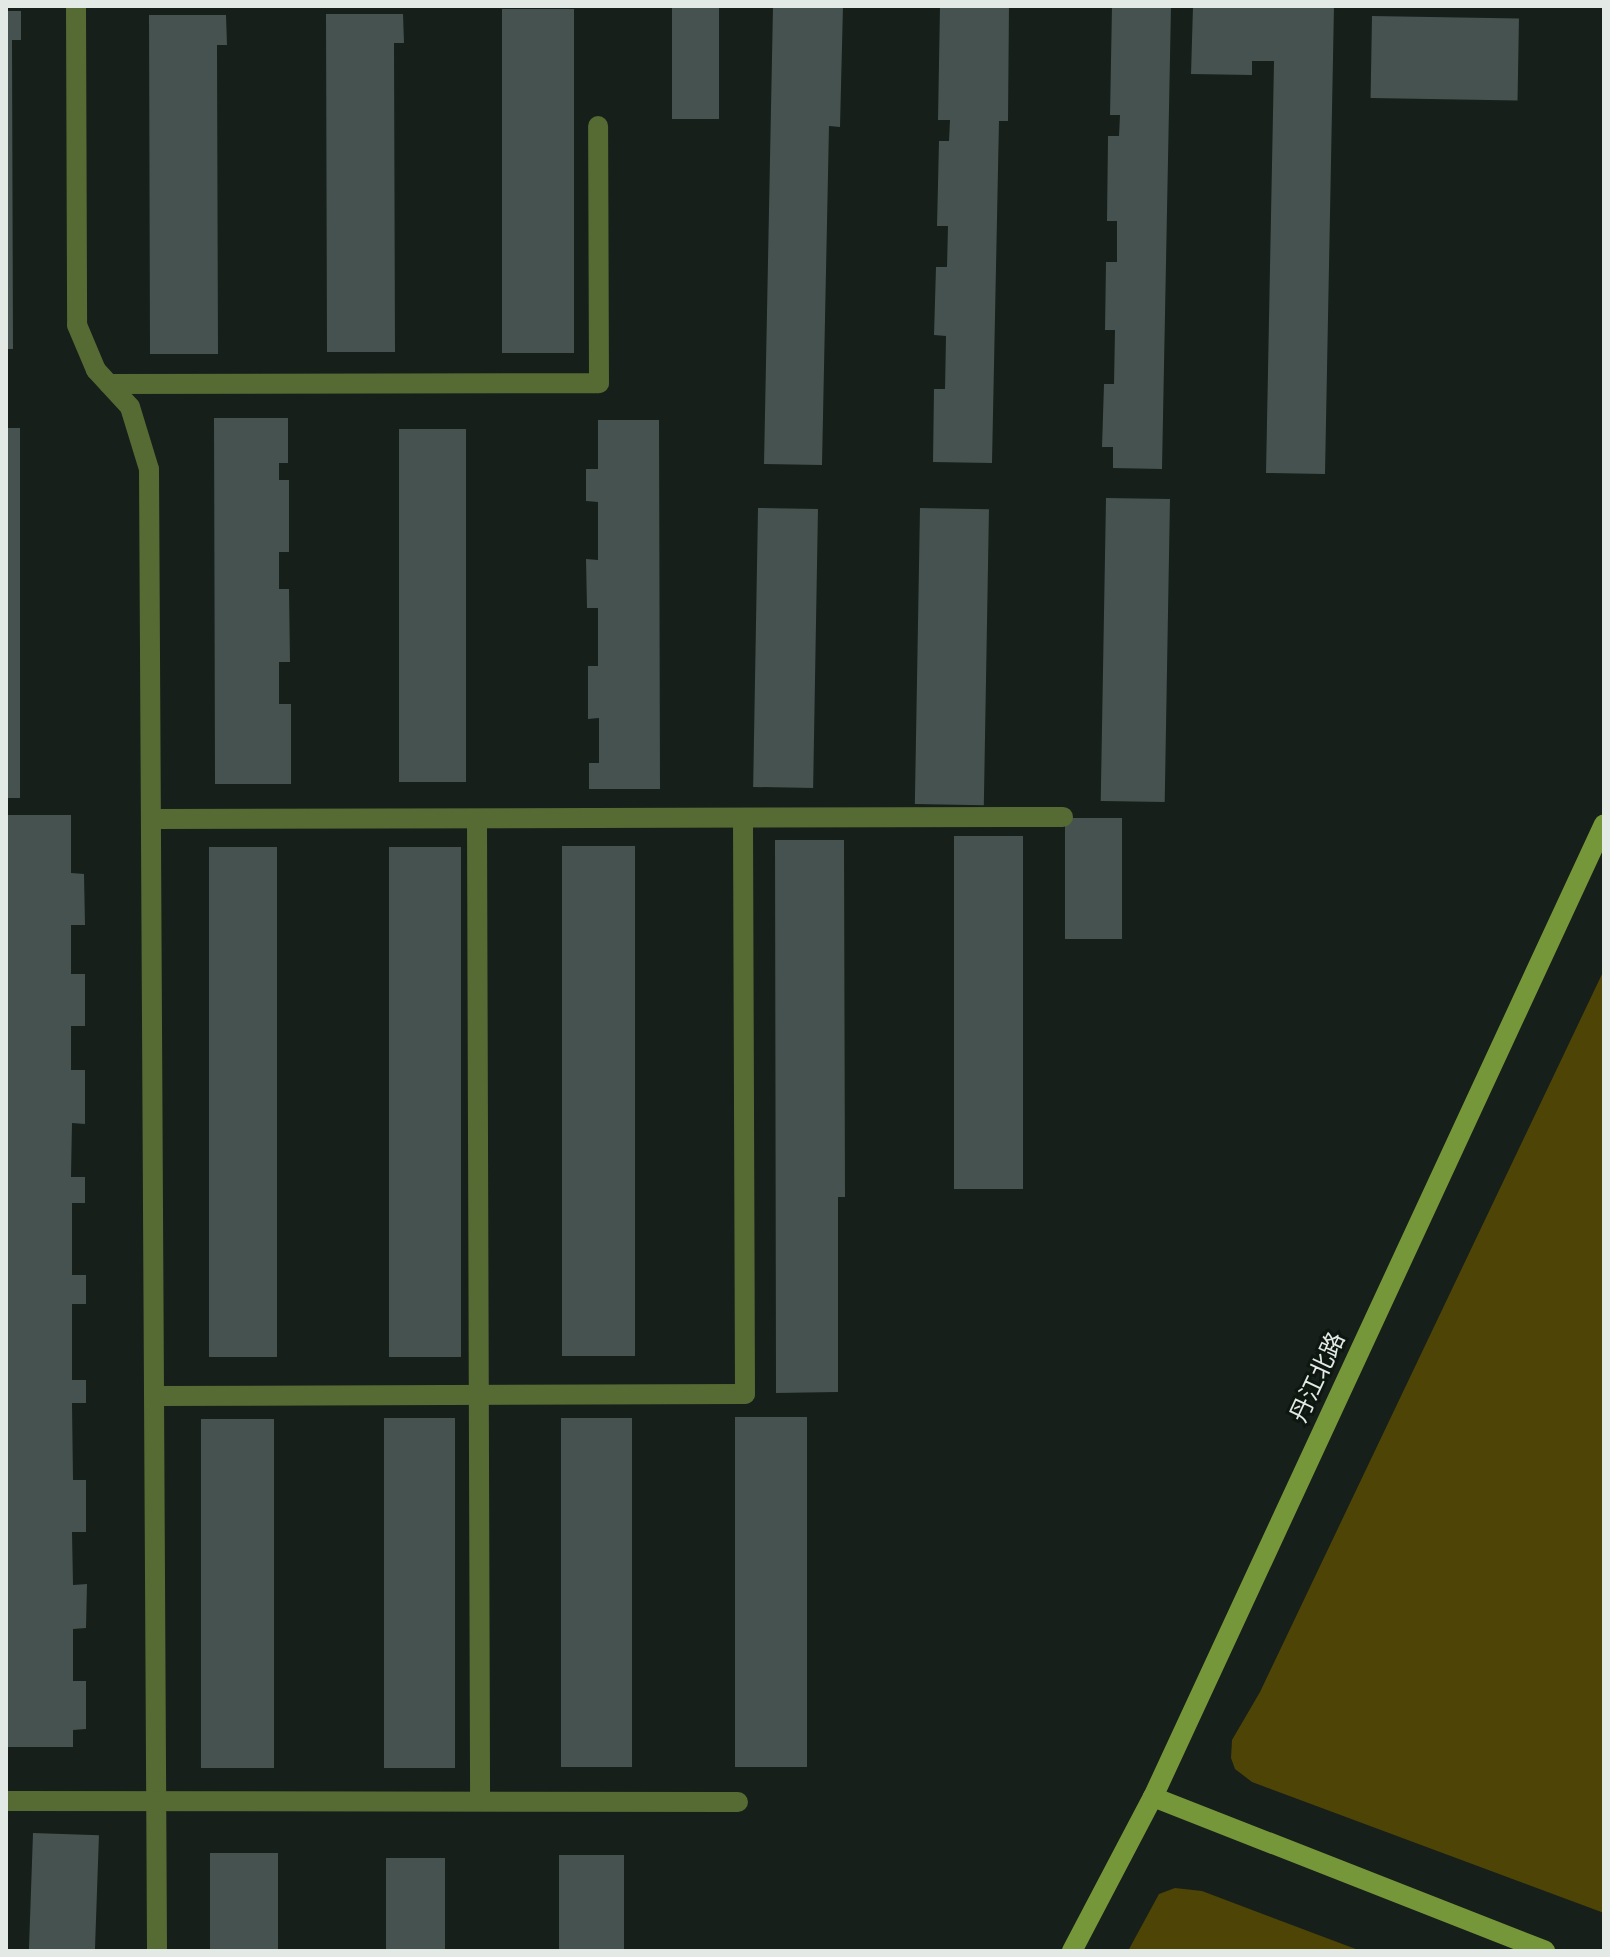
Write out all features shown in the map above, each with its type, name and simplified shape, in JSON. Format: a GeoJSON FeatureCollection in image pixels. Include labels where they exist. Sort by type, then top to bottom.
{"type":"FeatureCollection","features":[{"type":"Feature","properties":{"kind":"main road","name":"丹江北路"},"geometry":{"type":"LineString","coordinates":[[1072,1951],[1153,1797],[1604,824]]}},
{"type":"Feature","properties":{"kind":"main road"},"geometry":{"type":"LineString","coordinates":[[1153,1797],[1545,1951]]}},
{"type":"Feature","properties":{"kind":"lane"},"geometry":{"type":"LineString","coordinates":[[76,6],[77,325],[96,370],[130,407],[149,469],[157,1951]]}},
{"type":"Feature","properties":{"kind":"lane"},"geometry":{"type":"LineString","coordinates":[[109,384],[599,383],[598,126]]}},
{"type":"Feature","properties":{"kind":"lane"},"geometry":{"type":"LineString","coordinates":[[152,819],[1063,817]]}},
{"type":"Feature","properties":{"kind":"lane"},"geometry":{"type":"LineString","coordinates":[[155,1396],[745,1394],[743,818]]}},
{"type":"Feature","properties":{"kind":"lane"},"geometry":{"type":"LineString","coordinates":[[477,819],[480,1801]]}},
{"type":"Feature","properties":{"kind":"lane"},"geometry":{"type":"LineString","coordinates":[[6,1801],[738,1802]]}},
{"type":"Feature","properties":{"kind":"shaded area"},"geometry":{"type":"Polygon","coordinates":[[[1604,970],[1604,1913],[1252,1782],[1235,1769],[1231,1758],[1232,1740],[1260,1692],[1604,970]]]}},
{"type":"Feature","properties":{"kind":"shaded area"},"geometry":{"type":"Polygon","coordinates":[[[1175,1888],[1202,1891],[1361,1951],[1128,1951],[1159,1894],[1175,1888]]]}},
{"type":"Feature","properties":{"kind":"building"},"geometry":{"type":"Polygon","coordinates":[[[672,6],[719,6],[719,119],[672,119],[672,6]]]}},
{"type":"Feature","properties":{"kind":"building"},"geometry":{"type":"Polygon","coordinates":[[[773,6],[843,6],[840,127],[829,126],[822,465],[764,464],[773,6]]]}},
{"type":"Feature","properties":{"kind":"building"},"geometry":{"type":"Polygon","coordinates":[[[940,6],[1009,6],[1008,121],[999,121],[992,463],[933,462],[934,389],[945,389],[946,336],[934,335],[936,267],[947,267],[948,226],[937,226],[939,141],[949,141],[950,120],[938,120],[940,6]]]}},
{"type":"Feature","properties":{"kind":"building"},"geometry":{"type":"Polygon","coordinates":[[[1112,6],[1171,6],[1162,469],[1113,468],[1113,447],[1102,447],[1104,384],[1114,384],[1115,330],[1105,330],[1106,262],[1117,262],[1117,221],[1107,221],[1108,136],[1119,136],[1120,115],[1110,115],[1112,6]]]}},
{"type":"Feature","properties":{"kind":"building"},"geometry":{"type":"Polygon","coordinates":[[[1193,6],[1334,6],[1325,474],[1266,473],[1274,61],[1252,61],[1252,75],[1191,74],[1193,6]]]}},
{"type":"Feature","properties":{"kind":"building"},"geometry":{"type":"Polygon","coordinates":[[[502,9],[574,9],[574,353],[502,353],[502,9]]]}},
{"type":"Feature","properties":{"kind":"building"},"geometry":{"type":"Polygon","coordinates":[[[6,11],[21,11],[21,40],[12,40],[13,349],[6,349],[6,11]]]}},
{"type":"Feature","properties":{"kind":"building"},"geometry":{"type":"Polygon","coordinates":[[[326,14],[403,14],[404,43],[394,43],[395,352],[327,352],[326,14]]]}},
{"type":"Feature","properties":{"kind":"building"},"geometry":{"type":"Polygon","coordinates":[[[149,15],[226,15],[227,45],[217,45],[218,354],[150,354],[149,15]]]}},
{"type":"Feature","properties":{"kind":"building"},"geometry":{"type":"Polygon","coordinates":[[[1372,16],[1519,19],[1518,101],[1371,98],[1372,16]]]}},
{"type":"Feature","properties":{"kind":"building"},"geometry":{"type":"Polygon","coordinates":[[[214,418],[288,418],[288,463],[279,463],[279,480],[289,480],[289,552],[279,552],[279,589],[289,589],[290,662],[279,662],[279,704],[291,704],[291,784],[215,784],[214,418]]]}},
{"type":"Feature","properties":{"kind":"building"},"geometry":{"type":"Polygon","coordinates":[[[598,420],[659,420],[660,789],[589,789],[589,763],[599,763],[599,718],[588,719],[588,666],[598,666],[598,608],[587,608],[586,559],[598,560],[598,502],[586,501],[586,469],[598,469],[598,420]]]}},
{"type":"Feature","properties":{"kind":"building"},"geometry":{"type":"Polygon","coordinates":[[[6,428],[20,428],[20,798],[6,798],[6,428]]]}},
{"type":"Feature","properties":{"kind":"building"},"geometry":{"type":"Polygon","coordinates":[[[399,429],[466,429],[466,782],[399,782],[399,429]]]}},
{"type":"Feature","properties":{"kind":"building"},"geometry":{"type":"Polygon","coordinates":[[[1106,498],[1170,499],[1165,802],[1101,801],[1106,498]]]}},
{"type":"Feature","properties":{"kind":"building"},"geometry":{"type":"Polygon","coordinates":[[[758,508],[818,509],[813,788],[753,787],[758,508]]]}},
{"type":"Feature","properties":{"kind":"building"},"geometry":{"type":"Polygon","coordinates":[[[920,508],[989,509],[984,805],[915,804],[920,508]]]}},
{"type":"Feature","properties":{"kind":"building"},"geometry":{"type":"Polygon","coordinates":[[[6,815],[71,815],[71,873],[84,874],[85,925],[71,925],[71,974],[85,974],[85,1026],[71,1026],[71,1070],[85,1070],[85,1124],[72,1123],[71,1177],[85,1177],[85,1203],[72,1203],[72,1275],[86,1275],[86,1304],[72,1304],[72,1380],[86,1380],[86,1403],[72,1403],[73,1480],[86,1480],[86,1532],[72,1532],[73,1585],[87,1584],[86,1628],[73,1629],[73,1681],[86,1681],[86,1729],[73,1730],[73,1747],[6,1747],[6,815]]]}},
{"type":"Feature","properties":{"kind":"building"},"geometry":{"type":"Polygon","coordinates":[[[1065,818],[1122,818],[1122,939],[1065,939],[1065,818]]]}},
{"type":"Feature","properties":{"kind":"building"},"geometry":{"type":"Polygon","coordinates":[[[954,836],[1023,836],[1023,1189],[954,1189],[954,836]]]}},
{"type":"Feature","properties":{"kind":"building"},"geometry":{"type":"Polygon","coordinates":[[[775,840],[844,840],[845,1197],[838,1197],[838,1392],[776,1393],[775,840]]]}},
{"type":"Feature","properties":{"kind":"building"},"geometry":{"type":"Polygon","coordinates":[[[562,846],[635,846],[635,1356],[562,1356],[562,846]]]}},
{"type":"Feature","properties":{"kind":"building"},"geometry":{"type":"Polygon","coordinates":[[[209,847],[277,847],[277,1357],[209,1357],[209,847]]]}},
{"type":"Feature","properties":{"kind":"building"},"geometry":{"type":"Polygon","coordinates":[[[389,847],[461,847],[461,1357],[389,1357],[389,847]]]}},
{"type":"Feature","properties":{"kind":"building"},"geometry":{"type":"Polygon","coordinates":[[[735,1417],[807,1417],[807,1767],[735,1767],[735,1417]]]}},
{"type":"Feature","properties":{"kind":"building"},"geometry":{"type":"Polygon","coordinates":[[[384,1418],[455,1418],[455,1768],[384,1768],[384,1418]]]}},
{"type":"Feature","properties":{"kind":"building"},"geometry":{"type":"Polygon","coordinates":[[[561,1418],[632,1418],[632,1767],[561,1767],[561,1418]]]}},
{"type":"Feature","properties":{"kind":"building"},"geometry":{"type":"Polygon","coordinates":[[[201,1419],[274,1419],[274,1768],[201,1768],[201,1419]]]}},
{"type":"Feature","properties":{"kind":"building"},"geometry":{"type":"Polygon","coordinates":[[[33,1833],[99,1835],[95,1951],[29,1951],[33,1833]]]}},
{"type":"Feature","properties":{"kind":"building"},"geometry":{"type":"Polygon","coordinates":[[[210,1853],[278,1853],[278,1951],[210,1951],[210,1853]]]}},
{"type":"Feature","properties":{"kind":"building"},"geometry":{"type":"Polygon","coordinates":[[[559,1855],[624,1855],[624,1951],[559,1951],[559,1855]]]}},
{"type":"Feature","properties":{"kind":"building"},"geometry":{"type":"Polygon","coordinates":[[[386,1858],[445,1858],[445,1951],[386,1951],[386,1858]]]}}]}
